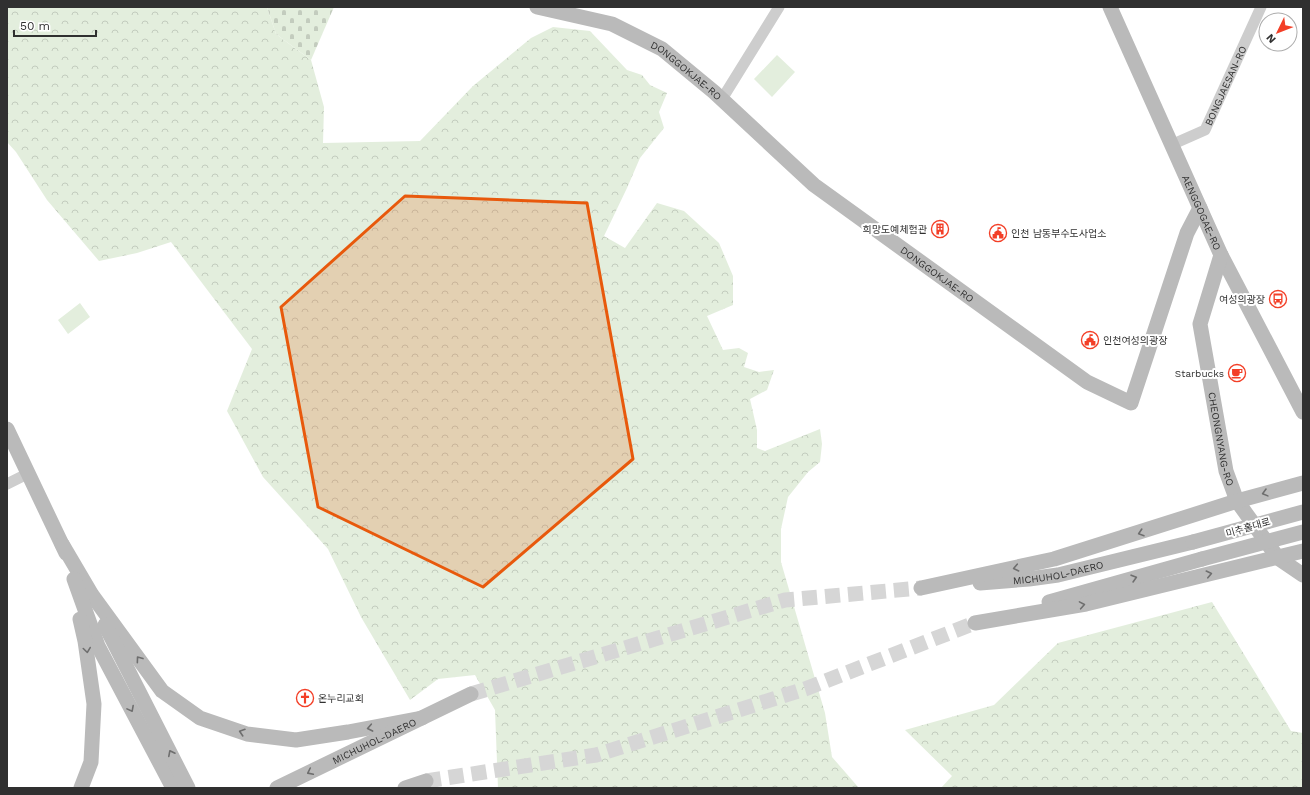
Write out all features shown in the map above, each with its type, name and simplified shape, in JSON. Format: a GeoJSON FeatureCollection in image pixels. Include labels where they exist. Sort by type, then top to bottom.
{"type":"FeatureCollection","features":[{"type":"Feature","properties":{"kind":"main road","name":"DONGGOKJAE-RO"},"geometry":{"type":"LineString","coordinates":[[537,7],[612,24],[662,49],[722,99],[814,185],[1087,382],[1131,403],[1187,233],[1200,208]]}},
{"type":"Feature","properties":{"kind":"main road","name":"AENGGOGAE-RO"},"geometry":{"type":"LineString","coordinates":[[1110,7],[1221,255],[1303,412]]}},
{"type":"Feature","properties":{"kind":"main road","name":"CHEONGNYANG-RO"},"geometry":{"type":"LineString","coordinates":[[1221,255],[1200,324],[1226,471],[1237,501],[1278,558],[1303,575]]}},
{"type":"Feature","properties":{"kind":"main road"},"geometry":{"type":"LineString","coordinates":[[7,429],[62,544],[188,788]]}},
{"type":"Feature","properties":{"kind":"main road"},"geometry":{"type":"LineString","coordinates":[[1237,501],[1303,484]]}},
{"type":"Feature","properties":{"kind":"main road","name":"MICHUHOL-DAERO"},"geometry":{"type":"LineString","coordinates":[[1193,542],[1029,580],[922,588],[1054,559],[1237,501]]}},
{"type":"Feature","properties":{"kind":"main road","name":"미추홀대로"},"geometry":{"type":"LineString","coordinates":[[1193,542],[1303,512]]}},
{"type":"Feature","properties":{"kind":"main road","name":"미추홀대로"},"geometry":{"type":"LineString","coordinates":[[1278,558],[1086,604],[975,623],[1303,532]]}},
{"type":"Feature","properties":{"kind":"main road"},"geometry":{"type":"LineString","coordinates":[[62,544],[92,596],[162,691],[200,718],[247,734],[296,740],[422,718]]}},
{"type":"Feature","properties":{"kind":"main road"},"geometry":{"type":"LineString","coordinates":[[62,544],[85,641],[94,704],[90,762],[81,788]]}},
{"type":"Feature","properties":{"kind":"main road"},"geometry":{"type":"LineString","coordinates":[[62,544],[98,646],[173,788]]}},
{"type":"Feature","properties":{"kind":"main road"},"geometry":{"type":"LineString","coordinates":[[1278,558],[1303,551]]}},
{"type":"Feature","properties":{"kind":"main road","name":"MICHUHOL-DAERO"},"geometry":{"type":"LineString","coordinates":[[277,788],[471,694]]}},
{"type":"Feature","properties":{"kind":"main road"},"geometry":{"type":"LineString","coordinates":[[405,788],[426,781]]}},
{"type":"Feature","properties":{"kind":"street"},"geometry":{"type":"LineString","coordinates":[[722,99],[779,7]]}},
{"type":"Feature","properties":{"kind":"street","name":"BONGJAESAN-RO"},"geometry":{"type":"LineString","coordinates":[[1171,145],[1205,130],[1261,7]]}},
{"type":"Feature","properties":{"kind":"street"},"geometry":{"type":"LineString","coordinates":[[7,484],[29,473]]}},
{"type":"Feature","properties":{"kind":"highlighted area"},"geometry":{"type":"Polygon","coordinates":[[[405,196],[587,203],[633,459],[483,587],[318,507],[281,307],[405,196]]]}},
{"type":"Feature","properties":{"kind":"green space"},"geometry":{"type":"Polygon","coordinates":[[[7,7],[267,7],[276,34],[311,60],[324,107],[323,143],[420,141],[473,86],[531,38],[553,27],[590,31],[627,70],[642,75],[650,85],[667,93],[659,112],[664,128],[640,158],[604,236],[625,248],[657,203],[684,211],[719,243],[733,276],[733,305],[707,316],[723,350],[739,348],[748,353],[744,367],[759,372],[774,370],[767,390],[750,399],[757,430],[757,448],[765,451],[820,429],[822,444],[820,462],[808,472],[788,497],[781,529],[781,562],[825,713],[832,757],[859,788],[498,788],[495,710],[475,675],[438,679],[410,700],[361,617],[328,549],[263,477],[227,411],[252,349],[171,242],[137,253],[99,261],[47,200],[16,152],[7,142],[7,7]]]}},
{"type":"Feature","properties":{"kind":"green space"},"geometry":{"type":"Polygon","coordinates":[[[267,7],[334,7],[311,60],[276,34],[267,7]]]}},
{"type":"Feature","properties":{"kind":"green space"},"geometry":{"type":"Polygon","coordinates":[[[777,55],[795,72],[772,97],[754,79],[777,55]]]}},
{"type":"Feature","properties":{"kind":"green space"},"geometry":{"type":"Polygon","coordinates":[[[80,303],[90,317],[68,334],[58,320],[80,303]]]}},
{"type":"Feature","properties":{"kind":"green space"},"geometry":{"type":"Polygon","coordinates":[[[1212,602],[1291,731],[1303,733],[1303,788],[941,788],[952,776],[905,730],[994,705],[1058,643],[1212,602]]]}},
{"type":"Feature","properties":{"kind":"tunnel"},"geometry":{"type":"LineString","coordinates":[[471,694],[785,600],[921,588]]}},
{"type":"Feature","properties":{"kind":"tunnel"},"geometry":{"type":"LineString","coordinates":[[426,781],[596,755],[805,689],[975,623]]}},
{"type":"Feature","properties":{"kind":"place","name":"희망도예체험관"},"geometry":{"type":"Point","coordinates":[940,229]}},
{"type":"Feature","properties":{"kind":"place","name":"인천 남동부수도사업소"},"geometry":{"type":"Point","coordinates":[998,233]}},
{"type":"Feature","properties":{"kind":"place","name":"여성의광장"},"geometry":{"type":"Point","coordinates":[1278,299]}},
{"type":"Feature","properties":{"kind":"place","name":"인천여성의광장"},"geometry":{"type":"Point","coordinates":[1090,340]}},
{"type":"Feature","properties":{"kind":"place","name":"Starbucks"},"geometry":{"type":"Point","coordinates":[1237,373]}},
{"type":"Feature","properties":{"kind":"place","name":"온누리교회"},"geometry":{"type":"Point","coordinates":[305,698]}}]}
